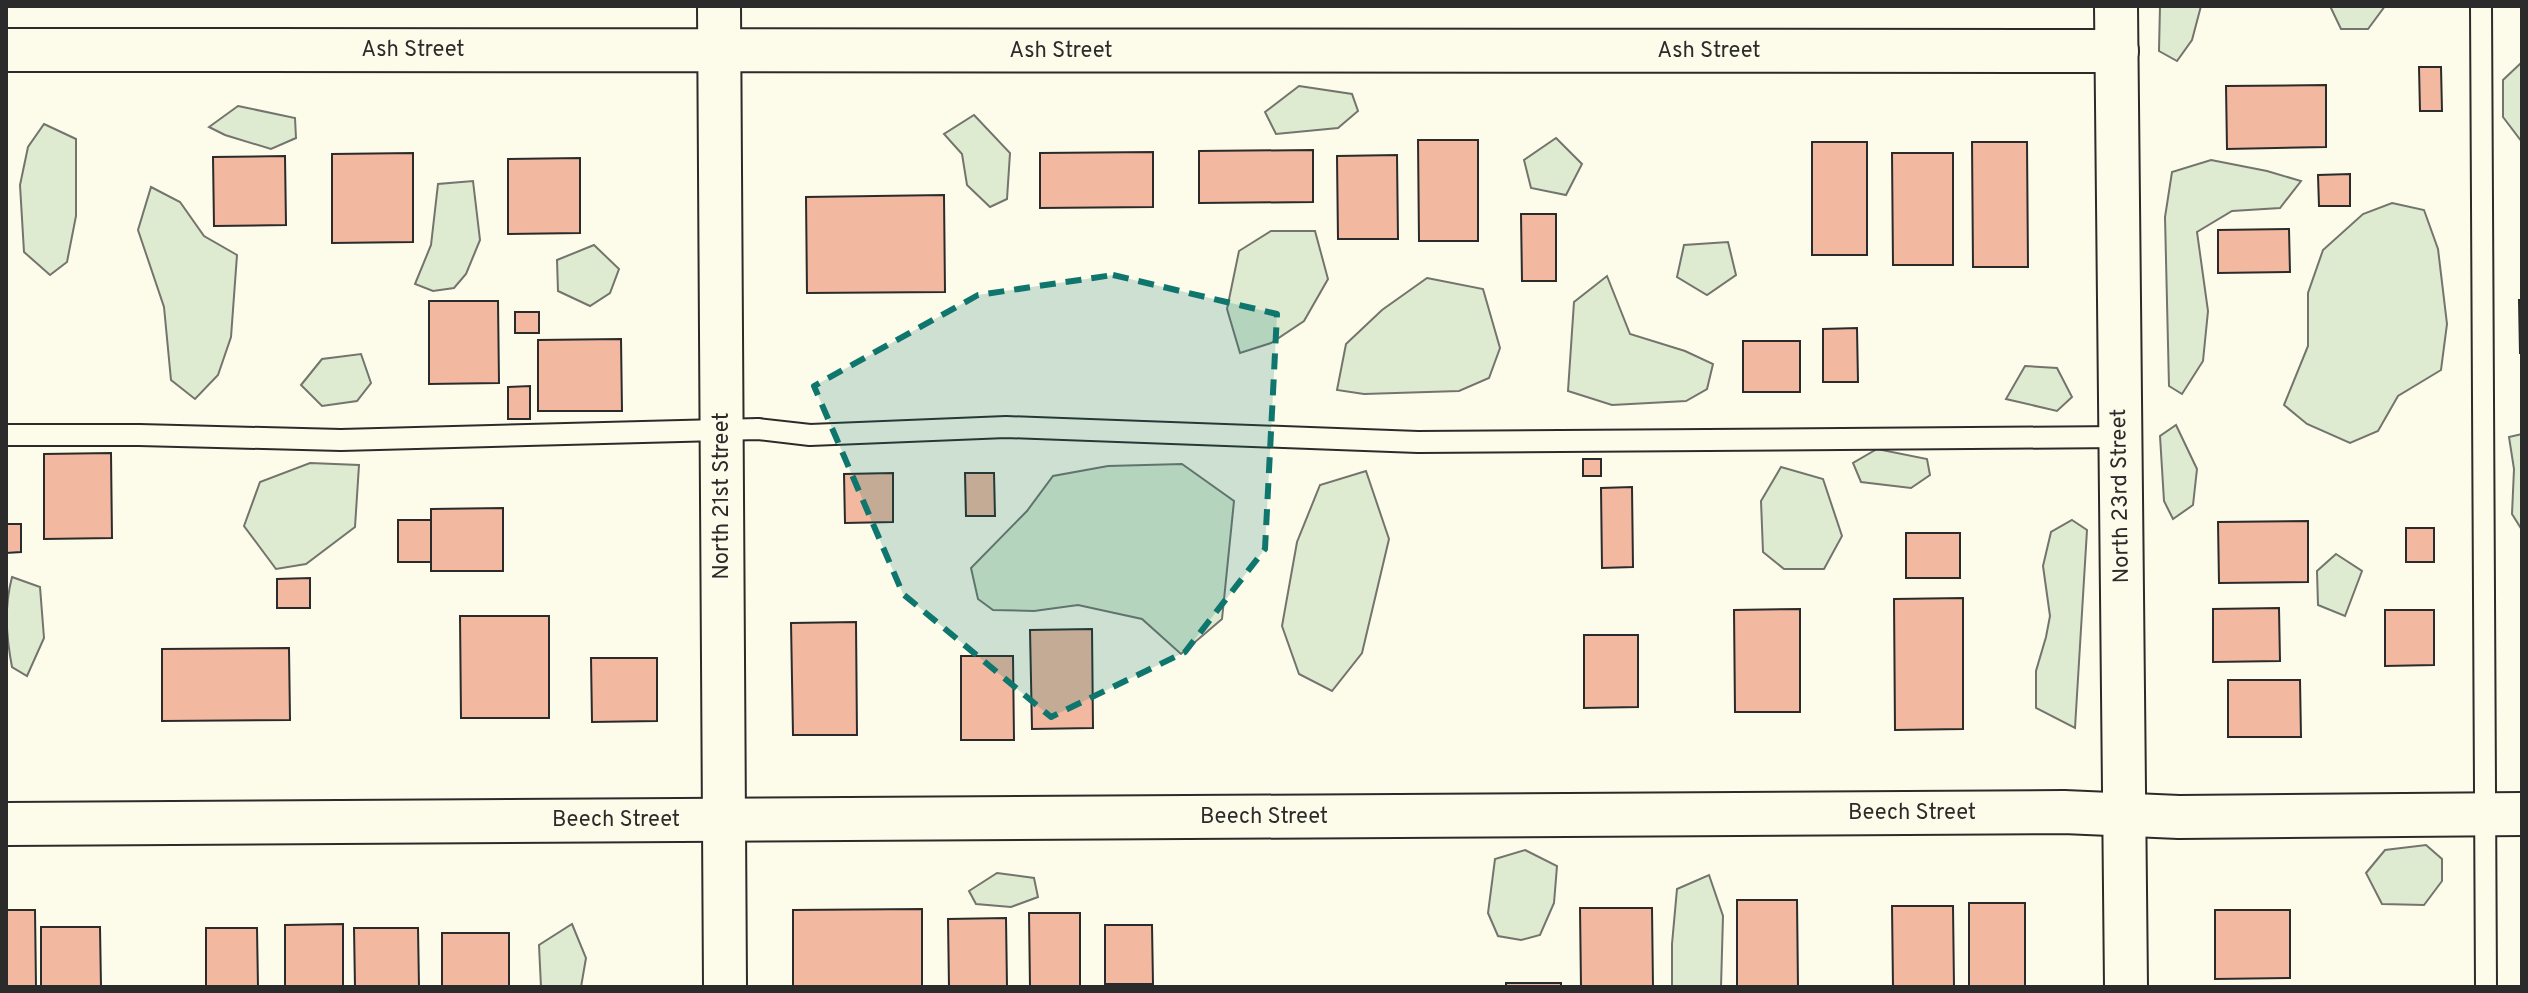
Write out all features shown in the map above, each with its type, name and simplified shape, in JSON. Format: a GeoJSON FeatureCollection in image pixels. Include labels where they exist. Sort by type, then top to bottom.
{"type":"FeatureCollection","features":[{"type":"Feature","properties":{"kind":"street","name":"North 21st Street"},"geometry":{"type":"LineString","coordinates":[[719,6],[725,987]]}},
{"type":"Feature","properties":{"kind":"street","name":"North 23rd Street"},"geometry":{"type":"LineString","coordinates":[[2116,6],[2126,987]]}},
{"type":"Feature","properties":{"kind":"street","name":"Ash Street"},"geometry":{"type":"LineString","coordinates":[[6,50],[2117,51]]}},
{"type":"Feature","properties":{"kind":"street","name":"Beech Street"},"geometry":{"type":"LineString","coordinates":[[6,824],[2064,812],[2179,817],[2503,814]]}},
{"type":"Feature","properties":{"kind":"lane"},"geometry":{"type":"LineString","coordinates":[[2481,6],[2503,814],[2486,987]]}},
{"type":"Feature","properties":{"kind":"lane"},"geometry":{"type":"LineString","coordinates":[[6,435],[341,440],[758,429],[810,435],[1006,427],[1418,442],[2121,437]]}},
{"type":"Feature","properties":{"kind":"highlighted area"},"geometry":{"type":"Polygon","coordinates":[[[1113,275],[1277,314],[1265,549],[1185,652],[1051,717],[903,594],[814,386],[978,295],[1113,275]]]}},
{"type":"Feature","properties":{"kind":"green space"},"geometry":{"type":"Polygon","coordinates":[[[2160,6],[2201,6],[2192,40],[2177,61],[2159,51],[2160,6]]]}},
{"type":"Feature","properties":{"kind":"green space"},"geometry":{"type":"Polygon","coordinates":[[[2330,6],[2385,6],[2368,29],[2341,29],[2330,6]]]}},
{"type":"Feature","properties":{"kind":"green space"},"geometry":{"type":"Polygon","coordinates":[[[2522,62],[2522,142],[2503,117],[2503,80],[2522,62]]]}},
{"type":"Feature","properties":{"kind":"green space"},"geometry":{"type":"Polygon","coordinates":[[[1299,86],[1352,94],[1358,111],[1338,128],[1276,134],[1265,112],[1299,86]]]}},
{"type":"Feature","properties":{"kind":"green space"},"geometry":{"type":"Polygon","coordinates":[[[238,106],[295,118],[296,138],[271,149],[209,127],[238,106]]]}},
{"type":"Feature","properties":{"kind":"green space"},"geometry":{"type":"Polygon","coordinates":[[[974,115],[1010,153],[1007,199],[990,207],[967,185],[962,154],[944,134],[974,115]]]}},
{"type":"Feature","properties":{"kind":"green space"},"geometry":{"type":"Polygon","coordinates":[[[44,124],[76,139],[76,216],[67,262],[50,275],[24,252],[20,185],[28,147],[44,124]]]}},
{"type":"Feature","properties":{"kind":"green space"},"geometry":{"type":"Polygon","coordinates":[[[1556,138],[1582,164],[1566,195],[1531,188],[1524,160],[1556,138]]]}},
{"type":"Feature","properties":{"kind":"green space"},"geometry":{"type":"Polygon","coordinates":[[[2211,160],[2301,181],[2280,208],[2232,211],[2197,232],[2208,311],[2203,361],[2182,394],[2169,386],[2165,217],[2172,172],[2211,160]]]}},
{"type":"Feature","properties":{"kind":"green space"},"geometry":{"type":"Polygon","coordinates":[[[473,181],[480,240],[466,274],[454,288],[433,291],[415,284],[431,245],[438,184],[473,181]]]}},
{"type":"Feature","properties":{"kind":"green space"},"geometry":{"type":"Polygon","coordinates":[[[151,187],[180,202],[204,236],[237,255],[231,337],[218,375],[195,399],[171,380],[164,307],[138,230],[151,187]]]}},
{"type":"Feature","properties":{"kind":"green space"},"geometry":{"type":"Polygon","coordinates":[[[2392,203],[2424,210],[2438,249],[2447,324],[2441,370],[2398,396],[2378,431],[2350,443],[2307,424],[2284,405],[2308,346],[2308,293],[2323,250],[2363,214],[2392,203]]]}},
{"type":"Feature","properties":{"kind":"green space"},"geometry":{"type":"Polygon","coordinates":[[[1271,231],[1315,231],[1328,279],[1304,321],[1271,343],[1240,353],[1227,309],[1239,251],[1271,231]]]}},
{"type":"Feature","properties":{"kind":"green space"},"geometry":{"type":"Polygon","coordinates":[[[1728,242],[1736,275],[1707,295],[1677,277],[1684,245],[1728,242]]]}},
{"type":"Feature","properties":{"kind":"green space"},"geometry":{"type":"Polygon","coordinates":[[[594,245],[619,269],[610,293],[590,306],[558,291],[557,260],[594,245]]]}},
{"type":"Feature","properties":{"kind":"green space"},"geometry":{"type":"Polygon","coordinates":[[[1607,276],[1630,334],[1685,351],[1713,364],[1707,389],[1686,401],[1612,405],[1568,391],[1574,302],[1607,276]]]}},
{"type":"Feature","properties":{"kind":"green space"},"geometry":{"type":"Polygon","coordinates":[[[1427,278],[1483,289],[1500,348],[1489,378],[1459,391],[1364,394],[1337,390],[1346,344],[1382,310],[1427,278]]]}},
{"type":"Feature","properties":{"kind":"green space"},"geometry":{"type":"Polygon","coordinates":[[[361,354],[371,383],[357,401],[322,406],[301,385],[322,359],[361,354]]]}},
{"type":"Feature","properties":{"kind":"green space"},"geometry":{"type":"Polygon","coordinates":[[[2025,366],[2057,368],[2072,397],[2057,411],[2006,399],[2025,366]]]}},
{"type":"Feature","properties":{"kind":"green space"},"geometry":{"type":"Polygon","coordinates":[[[2176,425],[2197,469],[2193,505],[2173,519],[2164,501],[2160,436],[2176,425]]]}},
{"type":"Feature","properties":{"kind":"green space"},"geometry":{"type":"Polygon","coordinates":[[[2522,434],[2522,530],[2512,514],[2514,469],[2509,437],[2522,434]]]}},
{"type":"Feature","properties":{"kind":"green space"},"geometry":{"type":"Polygon","coordinates":[[[1877,449],[1927,459],[1930,475],[1911,488],[1861,482],[1853,463],[1877,449]]]}},
{"type":"Feature","properties":{"kind":"green space"},"geometry":{"type":"Polygon","coordinates":[[[310,463],[359,465],[355,527],[306,564],[276,569],[244,526],[260,482],[310,463]]]}},
{"type":"Feature","properties":{"kind":"green space"},"geometry":{"type":"Polygon","coordinates":[[[1182,464],[1234,501],[1222,619],[1181,654],[1142,619],[1078,605],[1034,611],[993,610],[978,599],[971,568],[1027,511],[1053,476],[1108,466],[1182,464]]]}},
{"type":"Feature","properties":{"kind":"green space"},"geometry":{"type":"Polygon","coordinates":[[[1781,467],[1823,479],[1842,536],[1824,569],[1784,569],[1763,552],[1761,501],[1781,467]]]}},
{"type":"Feature","properties":{"kind":"green space"},"geometry":{"type":"Polygon","coordinates":[[[1366,471],[1389,539],[1362,653],[1332,691],[1299,674],[1282,626],[1297,542],[1320,485],[1366,471]]]}},
{"type":"Feature","properties":{"kind":"green space"},"geometry":{"type":"Polygon","coordinates":[[[2072,520],[2087,530],[2075,728],[2036,708],[2036,671],[2050,616],[2043,566],[2051,532],[2072,520]]]}},
{"type":"Feature","properties":{"kind":"green space"},"geometry":{"type":"Polygon","coordinates":[[[2336,554],[2362,571],[2345,616],[2318,605],[2317,571],[2336,554]]]}},
{"type":"Feature","properties":{"kind":"green space"},"geometry":{"type":"Polygon","coordinates":[[[12,577],[40,587],[44,638],[27,676],[12,667],[10,655],[7,611],[12,577]]]}},
{"type":"Feature","properties":{"kind":"green space"},"geometry":{"type":"Polygon","coordinates":[[[2426,845],[2442,859],[2442,881],[2424,905],[2382,904],[2366,873],[2385,850],[2426,845]]]}},
{"type":"Feature","properties":{"kind":"green space"},"geometry":{"type":"Polygon","coordinates":[[[1525,850],[1557,866],[1554,903],[1540,935],[1521,940],[1498,936],[1488,913],[1495,859],[1525,850]]]}},
{"type":"Feature","properties":{"kind":"green space"},"geometry":{"type":"Polygon","coordinates":[[[997,873],[1034,878],[1038,897],[1011,907],[976,904],[969,891],[997,873]]]}},
{"type":"Feature","properties":{"kind":"green space"},"geometry":{"type":"Polygon","coordinates":[[[1709,875],[1723,916],[1721,987],[1672,987],[1677,889],[1709,875]]]}},
{"type":"Feature","properties":{"kind":"green space"},"geometry":{"type":"Polygon","coordinates":[[[572,924],[586,958],[581,987],[541,987],[539,945],[572,924]]]}},
{"type":"Feature","properties":{"kind":"building"},"geometry":{"type":"Polygon","coordinates":[[[2419,67],[2441,67],[2442,111],[2420,111],[2419,67]]]}},
{"type":"Feature","properties":{"kind":"building"},"geometry":{"type":"Polygon","coordinates":[[[2326,85],[2326,147],[2227,149],[2226,86],[2326,85]]]}},
{"type":"Feature","properties":{"kind":"building"},"geometry":{"type":"Polygon","coordinates":[[[1418,140],[1478,140],[1478,241],[1419,241],[1418,140]]]}},
{"type":"Feature","properties":{"kind":"building"},"geometry":{"type":"Polygon","coordinates":[[[1812,142],[1867,142],[1867,255],[1812,255],[1812,142]]]}},
{"type":"Feature","properties":{"kind":"building"},"geometry":{"type":"Polygon","coordinates":[[[1972,142],[2027,142],[2028,267],[1973,267],[1972,142]]]}},
{"type":"Feature","properties":{"kind":"building"},"geometry":{"type":"Polygon","coordinates":[[[1313,150],[1313,202],[1199,203],[1199,151],[1313,150]]]}},
{"type":"Feature","properties":{"kind":"building"},"geometry":{"type":"Polygon","coordinates":[[[1153,152],[1153,207],[1040,208],[1040,153],[1153,152]]]}},
{"type":"Feature","properties":{"kind":"building"},"geometry":{"type":"Polygon","coordinates":[[[413,153],[413,242],[332,243],[332,154],[413,153]]]}},
{"type":"Feature","properties":{"kind":"building"},"geometry":{"type":"Polygon","coordinates":[[[1892,153],[1953,153],[1953,265],[1893,265],[1892,153]]]}},
{"type":"Feature","properties":{"kind":"building"},"geometry":{"type":"Polygon","coordinates":[[[1397,155],[1398,239],[1338,239],[1337,156],[1397,155]]]}},
{"type":"Feature","properties":{"kind":"building"},"geometry":{"type":"Polygon","coordinates":[[[285,156],[286,225],[214,226],[213,157],[285,156]]]}},
{"type":"Feature","properties":{"kind":"building"},"geometry":{"type":"Polygon","coordinates":[[[580,158],[580,233],[508,234],[508,159],[580,158]]]}},
{"type":"Feature","properties":{"kind":"building"},"geometry":{"type":"Polygon","coordinates":[[[2350,174],[2350,206],[2319,206],[2318,175],[2350,174]]]}},
{"type":"Feature","properties":{"kind":"building"},"geometry":{"type":"Polygon","coordinates":[[[944,195],[945,292],[807,293],[806,197],[944,195]]]}},
{"type":"Feature","properties":{"kind":"building"},"geometry":{"type":"Polygon","coordinates":[[[1521,214],[1556,214],[1556,281],[1522,281],[1521,214]]]}},
{"type":"Feature","properties":{"kind":"building"},"geometry":{"type":"Polygon","coordinates":[[[2289,229],[2290,272],[2218,273],[2218,230],[2289,229]]]}},
{"type":"Feature","properties":{"kind":"building"},"geometry":{"type":"Polygon","coordinates":[[[2519,300],[2522,300],[2522,353],[2520,353],[2519,300]]]}},
{"type":"Feature","properties":{"kind":"building"},"geometry":{"type":"Polygon","coordinates":[[[429,301],[498,301],[499,383],[429,384],[429,301]]]}},
{"type":"Feature","properties":{"kind":"building"},"geometry":{"type":"Polygon","coordinates":[[[515,312],[539,312],[539,333],[515,333],[515,312]]]}},
{"type":"Feature","properties":{"kind":"building"},"geometry":{"type":"Polygon","coordinates":[[[1857,328],[1858,382],[1823,382],[1823,329],[1857,328]]]}},
{"type":"Feature","properties":{"kind":"building"},"geometry":{"type":"Polygon","coordinates":[[[621,339],[622,411],[538,411],[538,340],[621,339]]]}},
{"type":"Feature","properties":{"kind":"building"},"geometry":{"type":"Polygon","coordinates":[[[1743,341],[1800,341],[1800,392],[1743,392],[1743,341]]]}},
{"type":"Feature","properties":{"kind":"building"},"geometry":{"type":"Polygon","coordinates":[[[530,386],[530,419],[508,419],[508,387],[530,386]]]}},
{"type":"Feature","properties":{"kind":"building"},"geometry":{"type":"Polygon","coordinates":[[[111,453],[112,538],[44,539],[44,454],[111,453]]]}},
{"type":"Feature","properties":{"kind":"building"},"geometry":{"type":"Polygon","coordinates":[[[1583,459],[1601,459],[1601,476],[1583,476],[1583,459]]]}},
{"type":"Feature","properties":{"kind":"building"},"geometry":{"type":"Polygon","coordinates":[[[893,473],[893,522],[845,523],[844,474],[893,473]]]}},
{"type":"Feature","properties":{"kind":"building"},"geometry":{"type":"Polygon","coordinates":[[[965,473],[994,473],[995,516],[966,516],[965,473]]]}},
{"type":"Feature","properties":{"kind":"building"},"geometry":{"type":"Polygon","coordinates":[[[1632,487],[1633,567],[1602,568],[1601,488],[1632,487]]]}},
{"type":"Feature","properties":{"kind":"building"},"geometry":{"type":"Polygon","coordinates":[[[503,508],[503,571],[431,571],[431,509],[503,508]]]}},
{"type":"Feature","properties":{"kind":"building"},"geometry":{"type":"Polygon","coordinates":[[[398,520],[431,520],[431,562],[398,562],[398,520]]]}},
{"type":"Feature","properties":{"kind":"building"},"geometry":{"type":"Polygon","coordinates":[[[2308,521],[2308,582],[2219,583],[2218,522],[2308,521]]]}},
{"type":"Feature","properties":{"kind":"building"},"geometry":{"type":"Polygon","coordinates":[[[6,524],[21,524],[21,552],[6,553],[6,524]]]}},
{"type":"Feature","properties":{"kind":"building"},"geometry":{"type":"Polygon","coordinates":[[[2406,528],[2434,528],[2434,562],[2406,562],[2406,528]]]}},
{"type":"Feature","properties":{"kind":"building"},"geometry":{"type":"Polygon","coordinates":[[[1906,533],[1960,533],[1960,578],[1906,578],[1906,533]]]}},
{"type":"Feature","properties":{"kind":"building"},"geometry":{"type":"Polygon","coordinates":[[[310,578],[310,608],[277,608],[277,579],[310,578]]]}},
{"type":"Feature","properties":{"kind":"building"},"geometry":{"type":"Polygon","coordinates":[[[1963,598],[1963,729],[1895,730],[1894,599],[1963,598]]]}},
{"type":"Feature","properties":{"kind":"building"},"geometry":{"type":"Polygon","coordinates":[[[2279,608],[2280,661],[2213,662],[2213,609],[2279,608]]]}},
{"type":"Feature","properties":{"kind":"building"},"geometry":{"type":"Polygon","coordinates":[[[1800,609],[1800,712],[1735,712],[1734,610],[1800,609]]]}},
{"type":"Feature","properties":{"kind":"building"},"geometry":{"type":"Polygon","coordinates":[[[2385,610],[2434,610],[2434,665],[2385,666],[2385,610]]]}},
{"type":"Feature","properties":{"kind":"building"},"geometry":{"type":"Polygon","coordinates":[[[460,616],[549,616],[549,718],[461,718],[460,616]]]}},
{"type":"Feature","properties":{"kind":"building"},"geometry":{"type":"Polygon","coordinates":[[[856,622],[857,735],[793,735],[791,623],[856,622]]]}},
{"type":"Feature","properties":{"kind":"building"},"geometry":{"type":"Polygon","coordinates":[[[1092,629],[1093,728],[1032,729],[1030,630],[1092,629]]]}},
{"type":"Feature","properties":{"kind":"building"},"geometry":{"type":"Polygon","coordinates":[[[1584,635],[1638,635],[1638,707],[1584,708],[1584,635]]]}},
{"type":"Feature","properties":{"kind":"building"},"geometry":{"type":"Polygon","coordinates":[[[289,648],[290,720],[162,721],[162,649],[289,648]]]}},
{"type":"Feature","properties":{"kind":"building"},"geometry":{"type":"Polygon","coordinates":[[[961,656],[1013,656],[1014,740],[961,740],[961,656]]]}},
{"type":"Feature","properties":{"kind":"building"},"geometry":{"type":"Polygon","coordinates":[[[591,658],[657,658],[657,721],[592,722],[591,658]]]}},
{"type":"Feature","properties":{"kind":"building"},"geometry":{"type":"Polygon","coordinates":[[[2228,680],[2300,680],[2301,737],[2228,737],[2228,680]]]}},
{"type":"Feature","properties":{"kind":"building"},"geometry":{"type":"Polygon","coordinates":[[[1737,900],[1797,900],[1798,987],[1737,987],[1737,900]]]}},
{"type":"Feature","properties":{"kind":"building"},"geometry":{"type":"Polygon","coordinates":[[[1969,903],[2025,903],[2025,987],[1969,987],[1969,903]]]}},
{"type":"Feature","properties":{"kind":"building"},"geometry":{"type":"Polygon","coordinates":[[[1892,906],[1953,906],[1954,987],[1893,987],[1892,906]]]}},
{"type":"Feature","properties":{"kind":"building"},"geometry":{"type":"Polygon","coordinates":[[[1580,908],[1652,908],[1653,987],[1581,987],[1580,908]]]}},
{"type":"Feature","properties":{"kind":"building"},"geometry":{"type":"Polygon","coordinates":[[[922,909],[922,987],[793,987],[793,910],[922,909]]]}},
{"type":"Feature","properties":{"kind":"building"},"geometry":{"type":"Polygon","coordinates":[[[6,910],[35,910],[36,987],[6,987],[6,910]]]}},
{"type":"Feature","properties":{"kind":"building"},"geometry":{"type":"Polygon","coordinates":[[[2215,910],[2290,910],[2290,978],[2215,979],[2215,910]]]}},
{"type":"Feature","properties":{"kind":"building"},"geometry":{"type":"Polygon","coordinates":[[[1029,913],[1080,913],[1080,987],[1030,987],[1029,913]]]}},
{"type":"Feature","properties":{"kind":"building"},"geometry":{"type":"Polygon","coordinates":[[[1006,918],[1007,987],[949,987],[948,919],[1006,918]]]}},
{"type":"Feature","properties":{"kind":"building"},"geometry":{"type":"Polygon","coordinates":[[[343,924],[343,987],[285,987],[285,925],[343,924]]]}},
{"type":"Feature","properties":{"kind":"building"},"geometry":{"type":"Polygon","coordinates":[[[1105,925],[1152,925],[1153,984],[1105,984],[1105,925]]]}},
{"type":"Feature","properties":{"kind":"building"},"geometry":{"type":"Polygon","coordinates":[[[41,927],[100,927],[101,987],[41,987],[41,927]]]}},
{"type":"Feature","properties":{"kind":"building"},"geometry":{"type":"Polygon","coordinates":[[[206,928],[257,928],[258,987],[206,987],[206,928]]]}},
{"type":"Feature","properties":{"kind":"building"},"geometry":{"type":"Polygon","coordinates":[[[354,928],[418,928],[419,987],[355,987],[354,928]]]}},
{"type":"Feature","properties":{"kind":"building"},"geometry":{"type":"Polygon","coordinates":[[[442,933],[509,933],[509,987],[442,987],[442,933]]]}},
{"type":"Feature","properties":{"kind":"building"},"geometry":{"type":"Polygon","coordinates":[[[1506,983],[1561,983],[1561,987],[1506,987],[1506,983]]]}}]}
